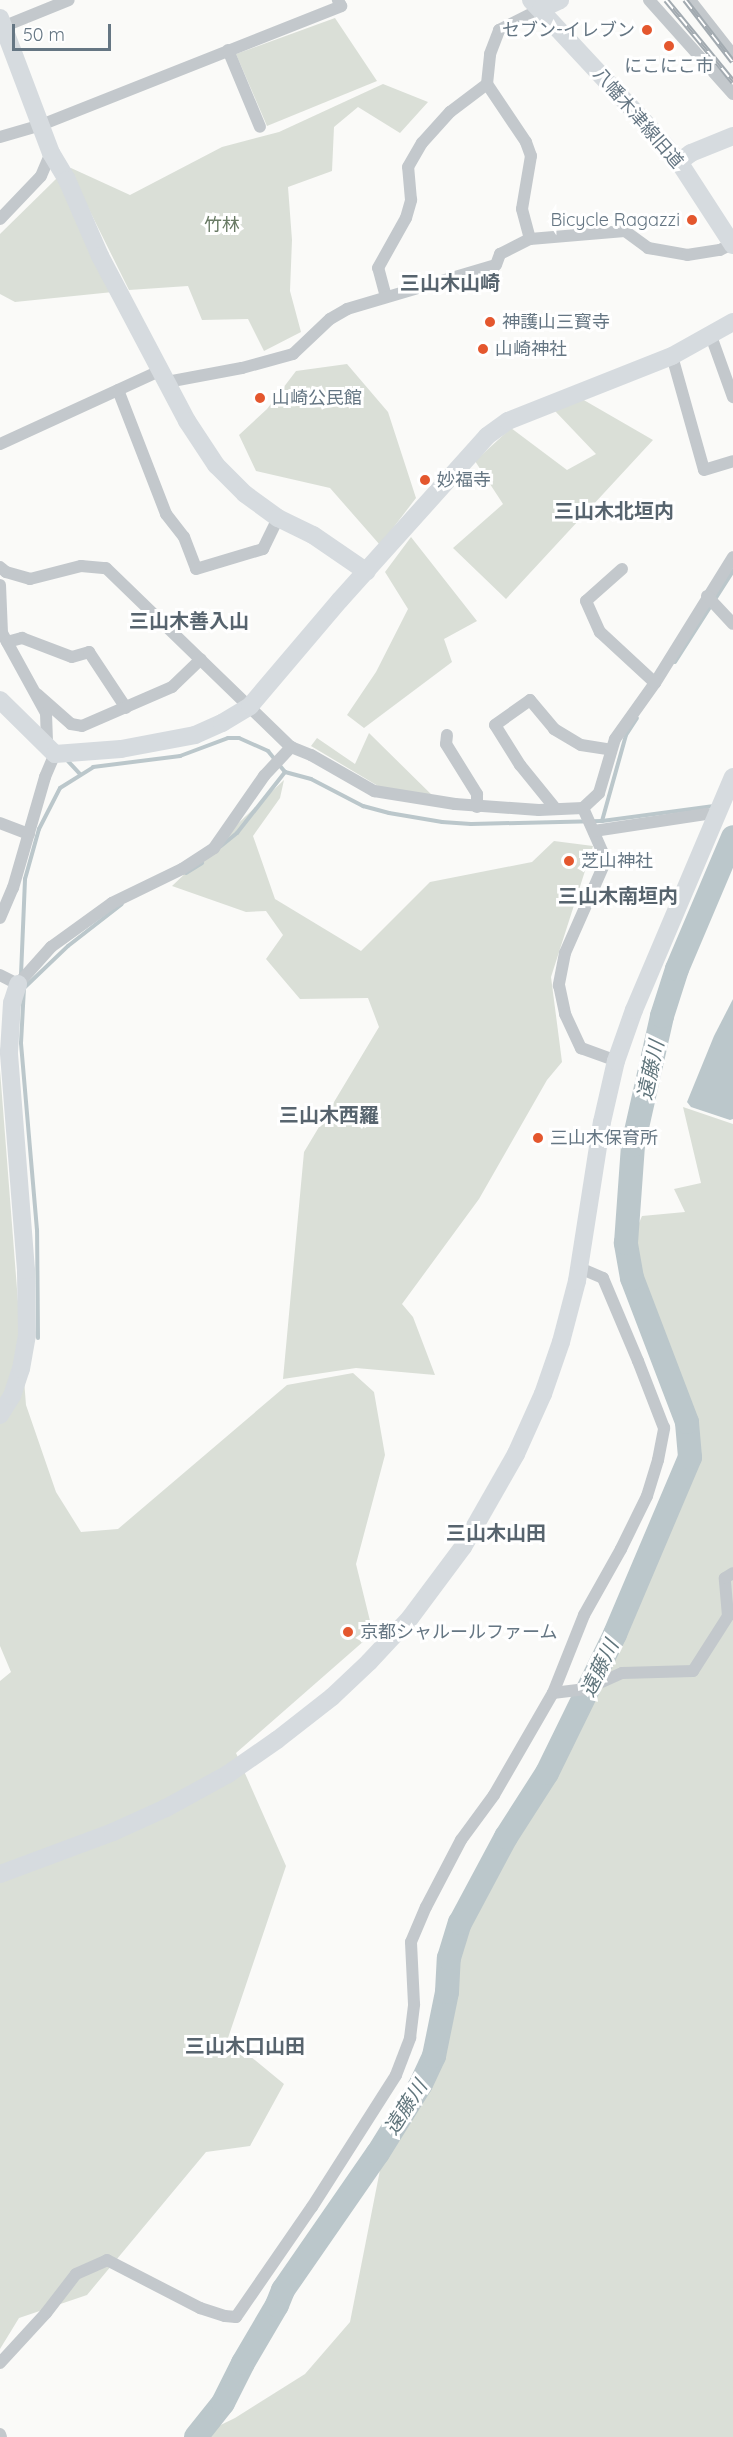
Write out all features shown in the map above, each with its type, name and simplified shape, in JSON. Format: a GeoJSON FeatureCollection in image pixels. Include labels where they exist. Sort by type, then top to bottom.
{"type":"FeatureCollection","features":[{"type":"Feature","properties":{"kind":"street"},"geometry":{"type":"LineString","coordinates":[[69,0],[1,24],[51,153],[67,180],[100,256],[187,421],[216,465],[245,494],[278,518],[313,535],[367,572]]}},
{"type":"Feature","properties":{"kind":"street"},"geometry":{"type":"LineString","coordinates":[[0,137],[41,124],[341,6],[338,0]]}},
{"type":"Feature","properties":{"kind":"street"},"geometry":{"type":"LineString","coordinates":[[531,239],[522,209],[531,156],[526,142],[487,84],[490,54],[499,30],[536,4],[560,0]]}},
{"type":"Feature","properties":{"kind":"street"},"geometry":{"type":"LineString","coordinates":[[649,0],[733,94]]}},
{"type":"Feature","properties":{"kind":"street"},"geometry":{"type":"LineString","coordinates":[[690,0],[733,55]]}},
{"type":"Feature","properties":{"kind":"street","name":"八幡木津線旧道"},"geometry":{"type":"LineString","coordinates":[[536,4],[679,162],[733,244]]}},
{"type":"Feature","properties":{"kind":"street"},"geometry":{"type":"LineString","coordinates":[[228,50],[260,127]]}},
{"type":"Feature","properties":{"kind":"street"},"geometry":{"type":"LineString","coordinates":[[386,297],[378,268],[406,218],[411,200],[408,167],[422,143],[450,112],[487,84]]}},
{"type":"Feature","properties":{"kind":"street"},"geometry":{"type":"LineString","coordinates":[[679,162],[691,153],[733,136]]}},
{"type":"Feature","properties":{"kind":"street"},"geometry":{"type":"LineString","coordinates":[[0,219],[41,176],[51,153]]}},
{"type":"Feature","properties":{"kind":"street"},"geometry":{"type":"LineString","coordinates":[[0,444],[117,390],[165,376],[243,368],[293,354],[330,320],[347,309],[496,265],[500,254],[531,239],[625,231],[648,248],[687,255],[720,249],[733,244]]}},
{"type":"Feature","properties":{"kind":"street"},"geometry":{"type":"LineString","coordinates":[[0,700],[51,750],[121,749],[195,735],[250,706],[487,436],[508,421],[672,356],[733,322]]}},
{"type":"Feature","properties":{"kind":"street"},"geometry":{"type":"LineString","coordinates":[[711,336],[733,397]]}},
{"type":"Feature","properties":{"kind":"street"},"geometry":{"type":"LineString","coordinates":[[672,356],[704,470],[733,461]]}},
{"type":"Feature","properties":{"kind":"street"},"geometry":{"type":"LineString","coordinates":[[117,390],[166,514],[184,537],[196,569],[263,549],[278,518]]}},
{"type":"Feature","properties":{"kind":"street"},"geometry":{"type":"LineString","coordinates":[[584,810],[600,792],[615,739],[655,683],[733,557]]}},
{"type":"Feature","properties":{"kind":"street"},"geometry":{"type":"LineString","coordinates":[[0,567],[6,572],[30,579],[81,566],[93,565],[106,568],[291,747],[311,754],[374,791],[477,807],[514,810],[555,808],[584,810]]}},
{"type":"Feature","properties":{"kind":"street"},"geometry":{"type":"LineString","coordinates":[[622,569],[585,601],[600,632],[655,683]]}},
{"type":"Feature","properties":{"kind":"street"},"geometry":{"type":"LineString","coordinates":[[0,585],[2,633],[46,712],[51,750],[13,888],[0,918]]}},
{"type":"Feature","properties":{"kind":"street"},"geometry":{"type":"LineString","coordinates":[[707,596],[733,624]]}},
{"type":"Feature","properties":{"kind":"street"},"geometry":{"type":"LineString","coordinates":[[8,642],[21,639],[72,657],[89,652],[126,708]]}},
{"type":"Feature","properties":{"kind":"street"},"geometry":{"type":"LineString","coordinates":[[36,694],[71,724],[82,726],[172,687],[201,659]]}},
{"type":"Feature","properties":{"kind":"street"},"geometry":{"type":"LineString","coordinates":[[555,808],[520,765],[495,725],[530,700],[554,729],[581,745],[611,750]]}},
{"type":"Feature","properties":{"kind":"street"},"geometry":{"type":"LineString","coordinates":[[447,735],[446,744],[477,794],[477,807]]}},
{"type":"Feature","properties":{"kind":"street"},"geometry":{"type":"LineString","coordinates":[[0,1415],[15,1387],[27,1335],[25,1259],[9,1052],[12,1003],[18,984],[51,948],[112,903],[140,887],[182,869],[214,848],[264,776],[291,747]]}},
{"type":"Feature","properties":{"kind":"street"},"geometry":{"type":"LineString","coordinates":[[0,1874],[113,1832],[166,1808],[228,1774],[277,1740],[323,1704],[369,1662],[410,1618],[463,1547],[495,1494],[543,1394],[561,1342],[579,1268],[602,1122],[616,1061],[634,1011],[733,777]]}},
{"type":"Feature","properties":{"kind":"street"},"geometry":{"type":"LineString","coordinates":[[584,810],[606,860],[565,953],[559,985],[565,1014],[581,1048],[616,1061]]}},
{"type":"Feature","properties":{"kind":"street"},"geometry":{"type":"LineString","coordinates":[[592,828],[706,814],[716,817]]}},
{"type":"Feature","properties":{"kind":"street"},"geometry":{"type":"LineString","coordinates":[[0,823],[29,834]]}},
{"type":"Feature","properties":{"kind":"street"},"geometry":{"type":"LineString","coordinates":[[0,975],[18,984]]}},
{"type":"Feature","properties":{"kind":"street"},"geometry":{"type":"LineString","coordinates":[[0,2363],[46,2313],[76,2274],[107,2260],[200,2308],[236,2317],[312,2207],[396,2075],[411,2026],[414,2004],[411,1942],[461,1840],[512,1766],[554,1693],[584,1615],[621,1550],[647,1496],[658,1460],[664,1428],[603,1278],[579,1268]]}},
{"type":"Feature","properties":{"kind":"street"},"geometry":{"type":"LineString","coordinates":[[554,1693],[586,1689],[622,1674],[693,1671],[728,1616],[725,1578],[733,1573]]}},
{"type":"Feature","properties":{"kind":"green space"},"geometry":{"type":"Polygon","coordinates":[[[335,18],[377,81],[267,126],[236,54],[335,18]]]}},
{"type":"Feature","properties":{"kind":"green space","name":"竹林"},"geometry":{"type":"Polygon","coordinates":[[[383,84],[428,102],[400,133],[358,107],[334,127],[332,171],[288,187],[292,240],[290,291],[301,332],[264,351],[248,319],[202,320],[188,286],[129,290],[69,169],[130,195],[222,147],[279,132],[383,84]]]}},
{"type":"Feature","properties":{"kind":"green space"},"geometry":{"type":"Polygon","coordinates":[[[57,178],[113,292],[15,302],[0,294],[0,234],[57,178]]]}},
{"type":"Feature","properties":{"kind":"green space"},"geometry":{"type":"Polygon","coordinates":[[[347,364],[388,412],[416,498],[380,545],[330,488],[256,471],[239,435],[267,409],[296,371],[347,364]]]}},
{"type":"Feature","properties":{"kind":"green space"},"geometry":{"type":"Polygon","coordinates":[[[582,399],[653,440],[506,599],[453,548],[503,504],[475,461],[511,428],[567,470],[596,454],[555,411],[582,399]]]}},
{"type":"Feature","properties":{"kind":"green space"},"geometry":{"type":"Polygon","coordinates":[[[411,537],[477,621],[444,639],[452,662],[364,728],[347,715],[376,672],[408,609],[385,572],[411,537]]]}},
{"type":"Feature","properties":{"kind":"green space"},"geometry":{"type":"Polygon","coordinates":[[[369,733],[439,802],[378,786],[311,746],[317,738],[355,764],[369,733]]]}},
{"type":"Feature","properties":{"kind":"green space"},"geometry":{"type":"Polygon","coordinates":[[[284,780],[280,798],[253,836],[275,899],[361,951],[430,882],[532,862],[554,841],[593,846],[551,977],[562,1062],[547,1080],[479,1199],[402,1304],[413,1317],[435,1375],[356,1368],[283,1379],[304,1152],[379,1027],[368,998],[300,999],[266,959],[283,935],[266,911],[246,912],[172,886],[284,780]]]}},
{"type":"Feature","properties":{"kind":"green space"},"geometry":{"type":"Polygon","coordinates":[[[0,1070],[26,1405],[56,1492],[81,1532],[118,1529],[287,1385],[353,1373],[374,1392],[385,1455],[356,1564],[373,1633],[236,1753],[286,1866],[228,2038],[284,2084],[250,2146],[206,2152],[87,2295],[19,2318],[0,2349],[0,1681],[11,1672],[0,1646],[0,1070]]]}},
{"type":"Feature","properties":{"kind":"green space"},"geometry":{"type":"Polygon","coordinates":[[[683,1107],[733,1124],[733,2437],[196,2437],[235,2418],[305,2374],[350,2322],[380,2170],[445,2056],[455,1961],[466,1924],[501,1857],[564,1757],[623,1636],[695,1463],[690,1416],[637,1275],[633,1237],[642,1216],[685,1212],[674,1189],[701,1183],[683,1107]]]}},
{"type":"Feature","properties":{"kind":"shaded area"},"geometry":{"type":"Polygon","coordinates":[[[733,999],[733,1119],[730,1120],[691,1107],[687,1102],[714,1036],[733,999]]]}},
{"type":"Feature","properties":{"kind":"waterway"},"geometry":{"type":"LineString","coordinates":[[675,662],[733,571]]}},
{"type":"Feature","properties":{"kind":"waterway"},"geometry":{"type":"LineString","coordinates":[[602,821],[626,735],[637,718]]}},
{"type":"Feature","properties":{"kind":"waterway"},"geometry":{"type":"LineString","coordinates":[[21,975],[25,879],[39,829],[60,788],[93,767],[180,756],[228,738],[239,738],[268,751],[285,772],[311,779],[363,806],[442,822],[471,824],[602,821],[714,806]]}},
{"type":"Feature","properties":{"kind":"waterway"},"geometry":{"type":"LineString","coordinates":[[66,759],[80,774]]}},
{"type":"Feature","properties":{"kind":"waterway"},"geometry":{"type":"LineString","coordinates":[[221,846],[237,833],[285,772]]}},
{"type":"Feature","properties":{"kind":"waterway","name":"遠藤川"},"geometry":{"type":"LineString","coordinates":[[196,2437],[223,2403],[283,2290],[378,2153],[421,2084],[434,2056],[447,1992],[449,1958],[460,1923],[506,1837],[547,1773],[615,1634],[690,1457],[687,1422],[632,1278],[626,1243],[633,1145],[662,1016],[677,969],[733,837]]}},
{"type":"Feature","properties":{"kind":"waterway"},"geometry":{"type":"LineString","coordinates":[[186,873],[202,863]]}},
{"type":"Feature","properties":{"kind":"waterway"},"geometry":{"type":"LineString","coordinates":[[38,1338],[37,1230],[21,1043],[24,988],[68,946],[122,904]]}},
{"type":"Feature","properties":{"kind":"railway"},"geometry":{"type":"LineString","coordinates":[[666,0],[733,82]]}},
{"type":"Feature","properties":{"kind":"railway"},"geometry":{"type":"LineString","coordinates":[[685,0],[733,62]]}},
{"type":"Feature","properties":{"kind":"place","name":"セブン-イレブン"},"geometry":{"type":"Point","coordinates":[647,30]}},
{"type":"Feature","properties":{"kind":"place","name":"にこにこ市"},"geometry":{"type":"Point","coordinates":[669,46]}},
{"type":"Feature","properties":{"kind":"place","name":"Bicycle Ragazzi"},"geometry":{"type":"Point","coordinates":[692,220]}},
{"type":"Feature","properties":{"kind":"place","name":"神護山三寳寺"},"geometry":{"type":"Point","coordinates":[490,322]}},
{"type":"Feature","properties":{"kind":"place","name":"山崎神社"},"geometry":{"type":"Point","coordinates":[483,349]}},
{"type":"Feature","properties":{"kind":"place","name":"山崎公民館"},"geometry":{"type":"Point","coordinates":[260,398]}},
{"type":"Feature","properties":{"kind":"place","name":"妙福寺"},"geometry":{"type":"Point","coordinates":[425,480]}},
{"type":"Feature","properties":{"kind":"place","name":"芝山神社"},"geometry":{"type":"Point","coordinates":[569,861]}},
{"type":"Feature","properties":{"kind":"place","name":"三山木保育所"},"geometry":{"type":"Point","coordinates":[538,1138]}},
{"type":"Feature","properties":{"kind":"place","name":"京都シャルールファーム"},"geometry":{"type":"Point","coordinates":[348,1632]}},
{"type":"Feature","properties":{"kind":"district","name":"三山木山崎"},"geometry":{"type":"Point","coordinates":[450,282]}},
{"type":"Feature","properties":{"kind":"district","name":"三山木北垣内"},"geometry":{"type":"Point","coordinates":[614,510]}},
{"type":"Feature","properties":{"kind":"district","name":"三山木善入山"},"geometry":{"type":"Point","coordinates":[189,620]}},
{"type":"Feature","properties":{"kind":"district","name":"三山木南垣内"},"geometry":{"type":"Point","coordinates":[618,895]}},
{"type":"Feature","properties":{"kind":"district","name":"三山木西羅"},"geometry":{"type":"Point","coordinates":[329,1114]}},
{"type":"Feature","properties":{"kind":"district","name":"三山木山田"},"geometry":{"type":"Point","coordinates":[496,1532]}},
{"type":"Feature","properties":{"kind":"district","name":"三山木口山田"},"geometry":{"type":"Point","coordinates":[245,2045]}}]}
